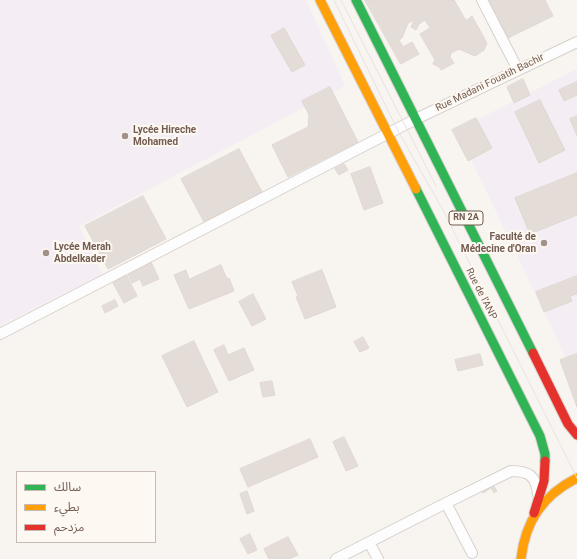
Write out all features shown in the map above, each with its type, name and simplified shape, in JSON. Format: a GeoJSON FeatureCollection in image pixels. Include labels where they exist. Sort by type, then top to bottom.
{"type":"FeatureCollection","features":[{"type":"Feature","properties":{"kind":"main road","name":"Rue de l'ANP"},"geometry":{"type":"LineString","coordinates":[[320,0],[540,436],[545,454],[544,481],[532,519]]}},
{"type":"Feature","properties":{"kind":"main road","name":"Rue de l'ANP"},"geometry":{"type":"LineString","coordinates":[[356,0],[568,424],[577,435]]}},
{"type":"Feature","properties":{"kind":"main road"},"geometry":{"type":"LineString","coordinates":[[521,559],[521,552],[532,519],[543,504],[556,491],[577,478]]}},
{"type":"Feature","properties":{"kind":"main road"},"geometry":{"type":"LineString","coordinates":[[512,553],[527,531]]}},
{"type":"Feature","properties":{"kind":"street"},"geometry":{"type":"LineString","coordinates":[[482,0],[518,70]]}},
{"type":"Feature","properties":{"kind":"street","name":"Rue Madani Fouatih Bachir"},"geometry":{"type":"LineString","coordinates":[[0,334],[404,125],[577,42]]}},
{"type":"Feature","properties":{"kind":"street"},"geometry":{"type":"LineString","coordinates":[[336,559],[511,471],[521,471],[529,474],[536,483],[538,500]]}},
{"type":"Feature","properties":{"kind":"street"},"geometry":{"type":"LineString","coordinates":[[446,503],[472,553]]}},
{"type":"Feature","properties":{"kind":"street"},"geometry":{"type":"LineString","coordinates":[[369,542],[378,559]]}},
{"type":"Feature","properties":{"kind":"shaded area","name":"Lycée Hireche Mohamed"},"geometry":{"type":"Polygon","coordinates":[[[0,0],[306,0],[345,86],[79,226],[102,274],[0,326],[0,0]]]}},
{"type":"Feature","properties":{"kind":"shaded area","name":"Faculté de Médecine d'Oran"},"geometry":{"type":"Polygon","coordinates":[[[577,69],[577,355],[567,360],[457,130],[577,69]]]}},
{"type":"Feature","properties":{"kind":"building"},"geometry":{"type":"Polygon","coordinates":[[[365,0],[454,0],[465,19],[467,20],[472,16],[487,43],[484,50],[475,56],[459,49],[451,53],[450,57],[454,63],[441,70],[433,64],[435,60],[420,34],[430,28],[425,20],[419,24],[416,30],[411,27],[414,20],[408,23],[402,38],[399,40],[403,47],[412,42],[419,54],[401,64],[365,0]]]}},
{"type":"Feature","properties":{"kind":"building"},"geometry":{"type":"Polygon","coordinates":[[[488,0],[545,0],[553,16],[506,39],[488,0]]]}},
{"type":"Feature","properties":{"kind":"building"},"geometry":{"type":"Polygon","coordinates":[[[284,28],[305,65],[292,72],[271,36],[284,28]]]}},
{"type":"Feature","properties":{"kind":"building"},"geometry":{"type":"Polygon","coordinates":[[[523,79],[530,95],[514,103],[507,87],[523,79]]]}},
{"type":"Feature","properties":{"kind":"building"},"geometry":{"type":"Polygon","coordinates":[[[577,82],[577,95],[564,101],[559,90],[577,82]]]}},
{"type":"Feature","properties":{"kind":"building"},"geometry":{"type":"Polygon","coordinates":[[[330,87],[358,142],[288,177],[272,145],[308,127],[309,115],[302,101],[330,87]]]}},
{"type":"Feature","properties":{"kind":"building"},"geometry":{"type":"Polygon","coordinates":[[[540,100],[565,150],[539,163],[515,112],[540,100]]]}},
{"type":"Feature","properties":{"kind":"building"},"geometry":{"type":"Polygon","coordinates":[[[577,116],[577,136],[570,119],[577,116]]]}},
{"type":"Feature","properties":{"kind":"building"},"geometry":{"type":"Polygon","coordinates":[[[476,118],[492,148],[468,161],[452,130],[476,118]]]}},
{"type":"Feature","properties":{"kind":"building"},"geometry":{"type":"Polygon","coordinates":[[[239,149],[262,192],[204,222],[181,179],[239,149]]]}},
{"type":"Feature","properties":{"kind":"building"},"geometry":{"type":"Polygon","coordinates":[[[344,164],[348,170],[339,175],[335,169],[344,164]]]}},
{"type":"Feature","properties":{"kind":"building"},"geometry":{"type":"Polygon","coordinates":[[[370,167],[383,203],[364,210],[351,174],[370,167]]]}},
{"type":"Feature","properties":{"kind":"building"},"geometry":{"type":"Polygon","coordinates":[[[577,173],[577,215],[530,234],[515,198],[577,173]]]}},
{"type":"Feature","properties":{"kind":"building"},"geometry":{"type":"Polygon","coordinates":[[[143,196],[166,239],[108,269],[85,226],[143,196]]]}},
{"type":"Feature","properties":{"kind":"building"},"geometry":{"type":"Polygon","coordinates":[[[151,262],[159,279],[143,286],[140,279],[132,283],[127,272],[151,262]]]}},
{"type":"Feature","properties":{"kind":"building"},"geometry":{"type":"Polygon","coordinates":[[[221,265],[227,279],[229,278],[234,291],[189,309],[174,275],[186,270],[189,279],[221,265]]]}},
{"type":"Feature","properties":{"kind":"building"},"geometry":{"type":"Polygon","coordinates":[[[322,270],[336,307],[305,319],[292,282],[322,270]]]}},
{"type":"Feature","properties":{"kind":"building"},"geometry":{"type":"Polygon","coordinates":[[[126,274],[137,296],[124,303],[112,281],[126,274]]]}},
{"type":"Feature","properties":{"kind":"building"},"geometry":{"type":"Polygon","coordinates":[[[577,276],[577,294],[570,296],[572,301],[544,312],[536,292],[577,276]]]}},
{"type":"Feature","properties":{"kind":"building"},"geometry":{"type":"Polygon","coordinates":[[[253,294],[266,319],[252,326],[239,302],[253,294]]]}},
{"type":"Feature","properties":{"kind":"building"},"geometry":{"type":"Polygon","coordinates":[[[115,300],[118,306],[105,313],[102,306],[115,300]]]}},
{"type":"Feature","properties":{"kind":"building"},"geometry":{"type":"Polygon","coordinates":[[[363,337],[369,348],[360,352],[354,342],[363,337]]]}},
{"type":"Feature","properties":{"kind":"building"},"geometry":{"type":"Polygon","coordinates":[[[194,341],[218,392],[187,407],[162,356],[194,341]]]}},
{"type":"Feature","properties":{"kind":"building"},"geometry":{"type":"Polygon","coordinates":[[[224,345],[228,355],[244,348],[254,370],[229,381],[214,350],[224,345]]]}},
{"type":"Feature","properties":{"kind":"building"},"geometry":{"type":"Polygon","coordinates":[[[480,354],[483,365],[458,371],[455,360],[480,354]]]}},
{"type":"Feature","properties":{"kind":"building"},"geometry":{"type":"Polygon","coordinates":[[[577,354],[577,407],[560,360],[577,354]]]}},
{"type":"Feature","properties":{"kind":"building"},"geometry":{"type":"Polygon","coordinates":[[[272,381],[275,395],[263,397],[260,383],[272,381]]]}},
{"type":"Feature","properties":{"kind":"building"},"geometry":{"type":"Polygon","coordinates":[[[344,437],[358,466],[346,471],[333,442],[344,437]]]}},
{"type":"Feature","properties":{"kind":"building"},"geometry":{"type":"Polygon","coordinates":[[[310,439],[318,457],[248,487],[240,469],[310,439]]]}},
{"type":"Feature","properties":{"kind":"building"},"geometry":{"type":"Polygon","coordinates":[[[491,482],[497,491],[494,493],[491,488],[483,493],[480,488],[491,482]]]}},
{"type":"Feature","properties":{"kind":"building"},"geometry":{"type":"Polygon","coordinates":[[[247,491],[254,511],[247,514],[240,494],[247,491]]]}},
{"type":"Feature","properties":{"kind":"building"},"geometry":{"type":"Polygon","coordinates":[[[250,534],[257,550],[248,554],[240,539],[250,534]]]}},
{"type":"Feature","properties":{"kind":"building"},"geometry":{"type":"Polygon","coordinates":[[[288,537],[298,555],[289,559],[269,559],[264,549],[288,537]]]}},
{"type":"Feature","properties":{"kind":"tram line"},"geometry":{"type":"LineString","coordinates":[[334,0],[397,129],[444,212],[577,478]]}},
{"type":"Feature","properties":{"kind":"tram line"},"geometry":{"type":"LineString","coordinates":[[341,0],[436,186]]}},
{"type":"Feature","properties":{"kind":"traffic: fast"},"geometry":{"type":"LineString","coordinates":[[356,0],[533,353]]}},
{"type":"Feature","properties":{"kind":"traffic: fast"},"geometry":{"type":"LineString","coordinates":[[416,189],[540,436],[545,454],[545,461]]}},
{"type":"Feature","properties":{"kind":"traffic: slow"},"geometry":{"type":"LineString","coordinates":[[320,0],[416,189]]}},
{"type":"Feature","properties":{"kind":"traffic: slow"},"geometry":{"type":"LineString","coordinates":[[521,559],[527,533],[538,511],[554,492],[577,478]]}},
{"type":"Feature","properties":{"kind":"traffic: jam"},"geometry":{"type":"LineString","coordinates":[[533,353],[568,424],[577,435]]}},
{"type":"Feature","properties":{"kind":"traffic: jam"},"geometry":{"type":"LineString","coordinates":[[534,513],[544,481],[545,461]]}},
{"type":"Feature","properties":{"kind":"place","name":"Lycée Hireche Mohamed"},"geometry":{"type":"Point","coordinates":[125,136]}},
{"type":"Feature","properties":{"kind":"place","name":"Faculté de Médecine d'Oran"},"geometry":{"type":"Point","coordinates":[544,243]}},
{"type":"Feature","properties":{"kind":"place","name":"Lycée Merah Abdelkader"},"geometry":{"type":"Point","coordinates":[46,253]}}]}
